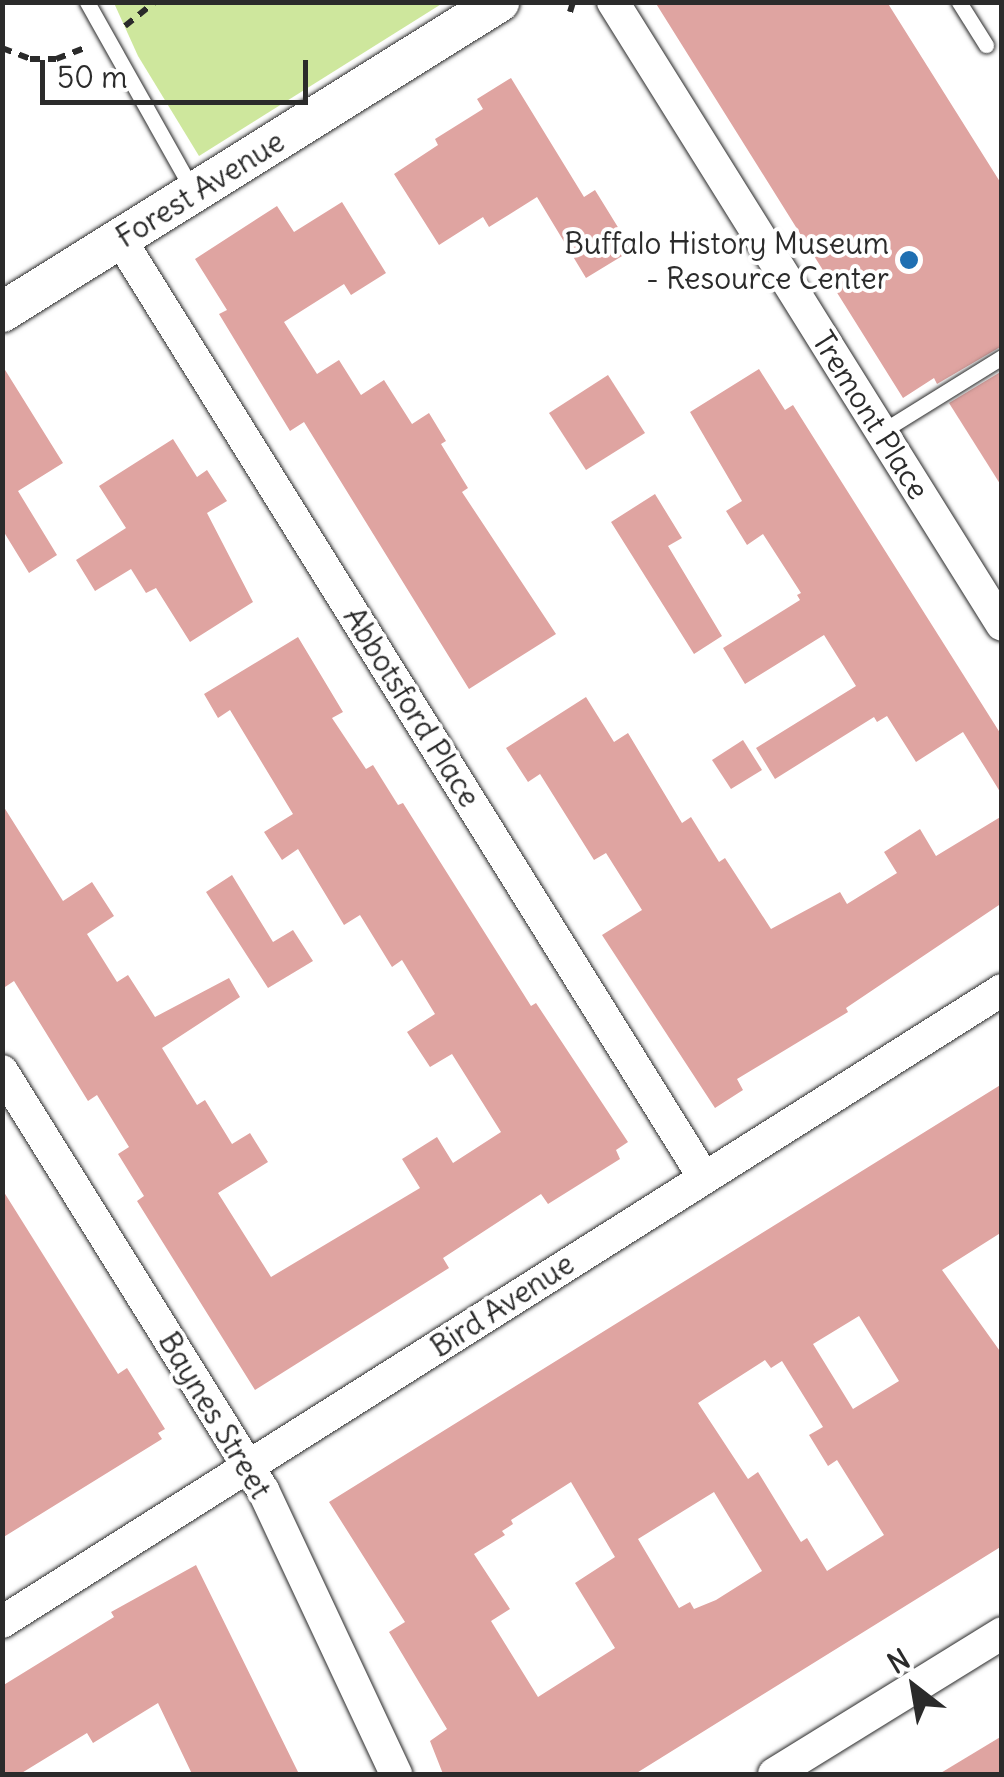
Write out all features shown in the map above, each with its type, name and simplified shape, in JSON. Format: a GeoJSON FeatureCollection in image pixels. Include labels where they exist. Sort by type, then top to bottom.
{"type":"FeatureCollection","features":[{"type":"Feature","properties":{"kind":"street","name":"Forest Avenue"},"geometry":{"type":"LineString","coordinates":[[2,312],[499,2]]}},
{"type":"Feature","properties":{"kind":"street","name":"Tremont Place"},"geometry":{"type":"LineString","coordinates":[[613,2],[1002,625]]}},
{"type":"Feature","properties":{"kind":"street","name":"Abbotsford Place"},"geometry":{"type":"LineString","coordinates":[[120,239],[704,1176]]}},
{"type":"Feature","properties":{"kind":"street","name":"Bird Avenue"},"geometry":{"type":"LineString","coordinates":[[2,1622],[1002,990]]}},
{"type":"Feature","properties":{"kind":"street","name":"Baynes Street"},"geometry":{"type":"LineString","coordinates":[[2,1072],[249,1468],[396,1774]]}},
{"type":"Feature","properties":{"kind":"street"},"geometry":{"type":"LineString","coordinates":[[774,1774],[1002,1633]]}},
{"type":"Feature","properties":{"kind":"lane"},"geometry":{"type":"LineString","coordinates":[[87,2],[194,192]]}},
{"type":"Feature","properties":{"kind":"lane"},"geometry":{"type":"LineString","coordinates":[[959,2],[986,44]]}},
{"type":"Feature","properties":{"kind":"lane"},"geometry":{"type":"LineString","coordinates":[[881,432],[1002,357]]}},
{"type":"Feature","properties":{"kind":"path"},"geometry":{"type":"LineString","coordinates":[[120,30],[154,2]]}},
{"type":"Feature","properties":{"kind":"path"},"geometry":{"type":"LineString","coordinates":[[570,12],[573,2]]}},
{"type":"Feature","properties":{"kind":"path"},"geometry":{"type":"LineString","coordinates":[[2,48],[30,60],[56,59],[85,48]]}},
{"type":"Feature","properties":{"kind":"green space"},"geometry":{"type":"Polygon","coordinates":[[[114,3],[443,3],[199,156],[138,56],[114,3]]]}},
{"type":"Feature","properties":{"kind":"building","name":"Buffalo History Museum - Resource Center"},"geometry":{"type":"Polygon","coordinates":[[[655,2],[887,2],[1002,185],[1002,346],[937,384],[934,378],[903,398],[655,2]]]}},
{"type":"Feature","properties":{"kind":"building"},"geometry":{"type":"Polygon","coordinates":[[[511,78],[584,197],[595,190],[632,250],[586,278],[537,197],[489,227],[483,217],[439,245],[394,174],[438,145],[435,139],[483,109],[477,99],[511,78]]]}},
{"type":"Feature","properties":{"kind":"building"},"geometry":{"type":"Polygon","coordinates":[[[342,202],[386,273],[351,295],[344,284],[284,322],[317,374],[339,360],[361,395],[384,380],[412,424],[429,413],[446,441],[441,444],[468,488],[462,492],[556,634],[469,689],[304,422],[290,431],[219,314],[227,310],[195,259],[277,206],[294,232],[342,202]]]}},
{"type":"Feature","properties":{"kind":"building"},"geometry":{"type":"Polygon","coordinates":[[[2,365],[63,463],[18,491],[57,555],[29,573],[2,529],[2,365]]]}},
{"type":"Feature","properties":{"kind":"building"},"geometry":{"type":"Polygon","coordinates":[[[759,369],[785,410],[793,405],[1002,736],[1002,795],[963,732],[916,762],[887,716],[877,722],[874,717],[775,779],[756,748],[856,686],[824,635],[745,684],[723,648],[800,600],[797,595],[801,593],[763,534],[747,545],[726,511],[742,501],[690,412],[759,369]]]}},
{"type":"Feature","properties":{"kind":"building"},"geometry":{"type":"Polygon","coordinates":[[[1002,371],[1002,487],[949,403],[1002,371]]]}},
{"type":"Feature","properties":{"kind":"building"},"geometry":{"type":"Polygon","coordinates":[[[608,375],[645,433],[586,470],[549,413],[608,375]]]}},
{"type":"Feature","properties":{"kind":"building"},"geometry":{"type":"Polygon","coordinates":[[[173,439],[197,477],[207,470],[227,501],[207,513],[253,602],[190,642],[156,588],[146,593],[131,569],[95,591],[76,560],[126,528],[99,486],[173,439]]]}},
{"type":"Feature","properties":{"kind":"building"},"geometry":{"type":"Polygon","coordinates":[[[655,494],[682,538],[668,546],[722,636],[694,654],[611,522],[655,494]]]}},
{"type":"Feature","properties":{"kind":"building"},"geometry":{"type":"Polygon","coordinates":[[[298,637],[343,712],[332,718],[366,769],[373,765],[398,805],[403,803],[531,1006],[536,1003],[628,1142],[616,1150],[620,1159],[548,1204],[541,1194],[443,1258],[449,1268],[255,1390],[137,1201],[144,1196],[118,1154],[129,1147],[97,1095],[88,1101],[14,981],[2,989],[2,804],[63,901],[92,882],[114,916],[87,934],[117,982],[128,975],[155,1017],[229,978],[240,997],[162,1048],[197,1105],[205,1100],[232,1144],[250,1133],[268,1162],[218,1193],[271,1277],[420,1188],[402,1159],[437,1137],[453,1163],[501,1132],[452,1054],[430,1067],[407,1032],[435,1014],[402,960],[392,967],[360,915],[344,925],[298,849],[282,860],[264,832],[293,814],[230,710],[218,718],[204,694],[298,637]]]}},
{"type":"Feature","properties":{"kind":"building"},"geometry":{"type":"Polygon","coordinates":[[[586,697],[614,742],[628,733],[682,823],[691,817],[719,862],[725,858],[771,929],[840,892],[847,904],[897,873],[884,852],[920,829],[936,856],[1002,816],[1002,903],[846,1008],[848,1012],[737,1079],[743,1090],[715,1108],[602,935],[642,910],[606,853],[594,860],[540,774],[528,782],[506,748],[586,697]]]}},
{"type":"Feature","properties":{"kind":"building"},"geometry":{"type":"Polygon","coordinates":[[[743,740],[762,770],[731,789],[712,760],[743,740]]]}},
{"type":"Feature","properties":{"kind":"building"},"geometry":{"type":"Polygon","coordinates":[[[232,875],[273,942],[293,930],[313,961],[268,988],[206,892],[232,875]]]}},
{"type":"Feature","properties":{"kind":"building"},"geometry":{"type":"Polygon","coordinates":[[[1002,1084],[1002,1232],[942,1270],[1002,1354],[1002,1546],[635,1774],[443,1774],[430,1741],[447,1729],[389,1632],[405,1622],[329,1502],[1002,1084]],[[859,1316],[813,1344],[853,1409],[899,1381],[859,1316]],[[765,1360],[698,1403],[748,1479],[758,1472],[801,1542],[807,1538],[827,1571],[884,1535],[837,1460],[828,1466],[809,1435],[823,1427],[782,1361],[771,1368],[765,1360]],[[571,1482],[511,1520],[513,1524],[502,1531],[505,1535],[474,1554],[510,1609],[491,1621],[538,1697],[615,1648],[575,1583],[615,1557],[571,1482]],[[714,1492],[638,1539],[679,1608],[690,1602],[694,1609],[716,1600],[762,1571],[714,1492]]]}},
{"type":"Feature","properties":{"kind":"building"},"geometry":{"type":"Polygon","coordinates":[[[2,1189],[118,1374],[127,1368],[165,1429],[158,1433],[162,1439],[2,1538],[2,1189]]]}},
{"type":"Feature","properties":{"kind":"building"},"geometry":{"type":"Polygon","coordinates":[[[196,1565],[299,1774],[192,1774],[158,1703],[93,1743],[87,1733],[20,1774],[2,1774],[2,1686],[114,1617],[111,1612],[196,1565]]]}},
{"type":"Feature","properties":{"kind":"building"},"geometry":{"type":"Polygon","coordinates":[[[1002,1736],[1002,1774],[939,1774],[1002,1736]]]}},
{"type":"Feature","properties":{"kind":"place","name":"Buffalo History Museum - Resource Center"},"geometry":{"type":"Point","coordinates":[909,260]}}]}
